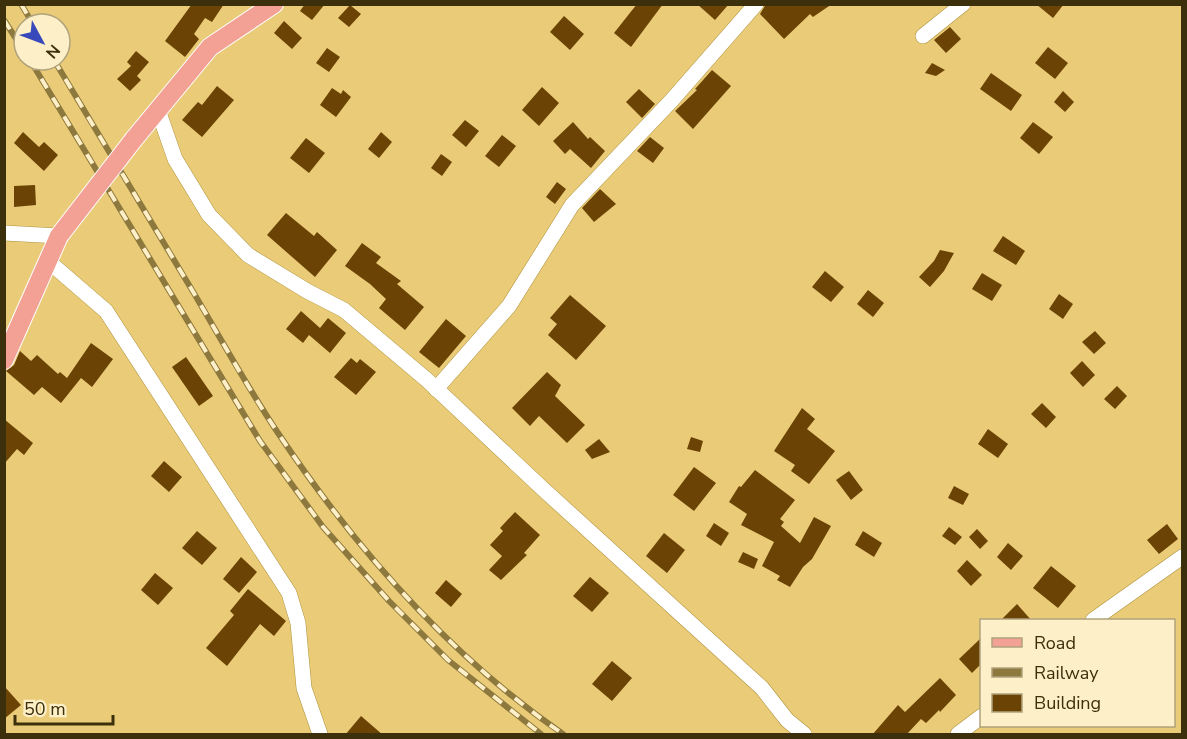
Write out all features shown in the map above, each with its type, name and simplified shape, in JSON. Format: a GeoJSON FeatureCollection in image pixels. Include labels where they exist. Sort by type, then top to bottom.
{"type":"FeatureCollection","features":[{"type":"Feature","properties":{"kind":"main road"},"geometry":{"type":"LineString","coordinates":[[4,360],[59,236],[134,139],[210,47],[274,4]]}},
{"type":"Feature","properties":{"kind":"street"},"geometry":{"type":"LineString","coordinates":[[436,389],[509,306],[572,205],[672,100],[756,4]]}},
{"type":"Feature","properties":{"kind":"street"},"geometry":{"type":"LineString","coordinates":[[923,36],[963,4]]}},
{"type":"Feature","properties":{"kind":"street"},"geometry":{"type":"LineString","coordinates":[[158,110],[175,159],[209,215],[248,255],[307,291],[344,310],[436,389],[762,688],[787,720],[804,735]]}},
{"type":"Feature","properties":{"kind":"street"},"geometry":{"type":"LineString","coordinates":[[4,232],[59,236]]}},
{"type":"Feature","properties":{"kind":"street"},"geometry":{"type":"LineString","coordinates":[[48,261],[106,311],[289,593],[298,623],[304,688],[320,735]]}},
{"type":"Feature","properties":{"kind":"street"},"geometry":{"type":"LineString","coordinates":[[1096,619],[1182,557]]}},
{"type":"Feature","properties":{"kind":"street"},"geometry":{"type":"LineString","coordinates":[[958,735],[980,717]]}},
{"type":"Feature","properties":{"kind":"building"},"geometry":{"type":"Polygon","coordinates":[[[192,4],[224,4],[212,22],[205,18],[194,34],[199,39],[185,57],[165,41],[192,4]]]}},
{"type":"Feature","properties":{"kind":"building"},"geometry":{"type":"Polygon","coordinates":[[[305,4],[325,4],[312,20],[300,11],[305,4]]]}},
{"type":"Feature","properties":{"kind":"building"},"geometry":{"type":"Polygon","coordinates":[[[637,4],[663,4],[631,47],[614,33],[637,4]]]}},
{"type":"Feature","properties":{"kind":"building"},"geometry":{"type":"Polygon","coordinates":[[[697,4],[729,4],[715,20],[697,4]]]}},
{"type":"Feature","properties":{"kind":"building"},"geometry":{"type":"Polygon","coordinates":[[[766,4],[832,4],[813,17],[810,14],[784,39],[760,14],[766,4]]]}},
{"type":"Feature","properties":{"kind":"building"},"geometry":{"type":"Polygon","coordinates":[[[1036,4],[1064,4],[1053,18],[1036,4]]]}},
{"type":"Feature","properties":{"kind":"building"},"geometry":{"type":"Polygon","coordinates":[[[350,5],[361,14],[349,27],[338,18],[350,5]]]}},
{"type":"Feature","properties":{"kind":"building"},"geometry":{"type":"Polygon","coordinates":[[[564,16],[584,34],[570,50],[550,32],[564,16]]]}},
{"type":"Feature","properties":{"kind":"building"},"geometry":{"type":"Polygon","coordinates":[[[284,21],[302,38],[292,49],[274,33],[284,21]]]}},
{"type":"Feature","properties":{"kind":"building"},"geometry":{"type":"Polygon","coordinates":[[[950,27],[961,39],[946,53],[934,40],[950,27]]]}},
{"type":"Feature","properties":{"kind":"building"},"geometry":{"type":"Polygon","coordinates":[[[1048,47],[1068,63],[1055,79],[1035,63],[1048,47]]]}},
{"type":"Feature","properties":{"kind":"building"},"geometry":{"type":"Polygon","coordinates":[[[327,48],[340,57],[329,72],[316,63],[327,48]]]}},
{"type":"Feature","properties":{"kind":"building"},"geometry":{"type":"Polygon","coordinates":[[[136,51],[149,62],[137,76],[141,80],[130,91],[117,79],[131,66],[127,62],[136,51]]]}},
{"type":"Feature","properties":{"kind":"building"},"geometry":{"type":"Polygon","coordinates":[[[932,63],[945,70],[936,76],[925,73],[932,63]]]}},
{"type":"Feature","properties":{"kind":"building"},"geometry":{"type":"Polygon","coordinates":[[[712,70],[731,86],[693,129],[675,111],[697,90],[695,89],[712,70]]]}},
{"type":"Feature","properties":{"kind":"building"},"geometry":{"type":"Polygon","coordinates":[[[991,73],[1022,95],[1011,111],[980,89],[991,73]]]}},
{"type":"Feature","properties":{"kind":"building"},"geometry":{"type":"Polygon","coordinates":[[[217,86],[234,100],[202,137],[182,120],[198,102],[202,105],[217,86]]]}},
{"type":"Feature","properties":{"kind":"building"},"geometry":{"type":"Polygon","coordinates":[[[542,87],[559,103],[539,126],[522,110],[542,87]]]}},
{"type":"Feature","properties":{"kind":"building"},"geometry":{"type":"Polygon","coordinates":[[[332,88],[341,94],[343,90],[351,97],[336,117],[320,105],[332,88]]]}},
{"type":"Feature","properties":{"kind":"building"},"geometry":{"type":"Polygon","coordinates":[[[639,89],[655,104],[642,118],[626,102],[639,89]]]}},
{"type":"Feature","properties":{"kind":"building"},"geometry":{"type":"Polygon","coordinates":[[[1063,91],[1074,102],[1065,112],[1054,102],[1063,91]]]}},
{"type":"Feature","properties":{"kind":"building"},"geometry":{"type":"Polygon","coordinates":[[[465,120],[479,131],[466,147],[452,135],[465,120]]]}},
{"type":"Feature","properties":{"kind":"building"},"geometry":{"type":"Polygon","coordinates":[[[573,122],[588,139],[590,137],[605,151],[591,168],[570,149],[565,154],[553,141],[573,122]]]}},
{"type":"Feature","properties":{"kind":"building"},"geometry":{"type":"Polygon","coordinates":[[[1033,122],[1053,137],[1039,154],[1020,138],[1033,122]]]}},
{"type":"Feature","properties":{"kind":"building"},"geometry":{"type":"Polygon","coordinates":[[[23,132],[39,147],[44,142],[58,155],[44,171],[14,143],[23,132]]]}},
{"type":"Feature","properties":{"kind":"building"},"geometry":{"type":"Polygon","coordinates":[[[381,132],[392,142],[379,158],[368,149],[381,132]]]}},
{"type":"Feature","properties":{"kind":"building"},"geometry":{"type":"Polygon","coordinates":[[[502,135],[516,146],[499,167],[485,156],[502,135]]]}},
{"type":"Feature","properties":{"kind":"building"},"geometry":{"type":"Polygon","coordinates":[[[650,137],[664,148],[653,163],[637,151],[650,137]]]}},
{"type":"Feature","properties":{"kind":"building"},"geometry":{"type":"Polygon","coordinates":[[[306,138],[325,153],[309,173],[290,158],[306,138]]]}},
{"type":"Feature","properties":{"kind":"building"},"geometry":{"type":"Polygon","coordinates":[[[441,154],[452,162],[442,176],[431,168],[441,154]]]}},
{"type":"Feature","properties":{"kind":"building"},"geometry":{"type":"Polygon","coordinates":[[[557,182],[566,189],[555,204],[546,197],[557,182]]]}},
{"type":"Feature","properties":{"kind":"building"},"geometry":{"type":"Polygon","coordinates":[[[35,185],[36,205],[14,207],[14,186],[35,185]]]}},
{"type":"Feature","properties":{"kind":"building"},"geometry":{"type":"Polygon","coordinates":[[[600,189],[616,204],[594,222],[582,208],[600,189]]]}},
{"type":"Feature","properties":{"kind":"building"},"geometry":{"type":"Polygon","coordinates":[[[286,213],[314,236],[317,232],[337,250],[315,277],[267,235],[286,213]]]}},
{"type":"Feature","properties":{"kind":"building"},"geometry":{"type":"Polygon","coordinates":[[[1003,236],[1025,251],[1016,265],[993,251],[1003,236]]]}},
{"type":"Feature","properties":{"kind":"building"},"geometry":{"type":"Polygon","coordinates":[[[362,243],[381,257],[376,263],[401,281],[397,284],[424,307],[405,330],[379,308],[386,299],[345,266],[362,243]]]}},
{"type":"Feature","properties":{"kind":"building"},"geometry":{"type":"Polygon","coordinates":[[[940,250],[954,253],[944,271],[930,287],[919,277],[934,261],[940,250]]]}},
{"type":"Feature","properties":{"kind":"building"},"geometry":{"type":"Polygon","coordinates":[[[825,271],[844,287],[831,302],[812,287],[825,271]]]}},
{"type":"Feature","properties":{"kind":"building"},"geometry":{"type":"Polygon","coordinates":[[[982,273],[1002,285],[992,301],[972,289],[982,273]]]}},
{"type":"Feature","properties":{"kind":"building"},"geometry":{"type":"Polygon","coordinates":[[[868,290],[884,303],[873,317],[857,304],[868,290]]]}},
{"type":"Feature","properties":{"kind":"building"},"geometry":{"type":"Polygon","coordinates":[[[1059,294],[1073,304],[1063,319],[1049,309],[1059,294]]]}},
{"type":"Feature","properties":{"kind":"building"},"geometry":{"type":"Polygon","coordinates":[[[570,295],[606,326],[576,360],[548,335],[557,324],[550,318],[570,295]]]}},
{"type":"Feature","properties":{"kind":"building"},"geometry":{"type":"Polygon","coordinates":[[[301,311],[320,328],[328,318],[346,333],[330,353],[309,335],[303,343],[286,329],[301,311]]]}},
{"type":"Feature","properties":{"kind":"building"},"geometry":{"type":"Polygon","coordinates":[[[446,319],[466,336],[439,368],[419,352],[446,319]]]}},
{"type":"Feature","properties":{"kind":"building"},"geometry":{"type":"Polygon","coordinates":[[[1095,331],[1106,343],[1094,354],[1082,342],[1095,331]]]}},
{"type":"Feature","properties":{"kind":"building"},"geometry":{"type":"Polygon","coordinates":[[[91,343],[113,359],[92,387],[81,378],[61,403],[42,387],[34,395],[6,371],[14,365],[20,351],[31,361],[37,355],[58,374],[60,372],[67,378],[91,343]]]}},
{"type":"Feature","properties":{"kind":"building"},"geometry":{"type":"Polygon","coordinates":[[[186,357],[213,396],[199,406],[172,367],[186,357]]]}},
{"type":"Feature","properties":{"kind":"building"},"geometry":{"type":"Polygon","coordinates":[[[351,358],[357,363],[360,359],[376,372],[356,395],[334,377],[351,358]]]}},
{"type":"Feature","properties":{"kind":"building"},"geometry":{"type":"Polygon","coordinates":[[[1082,361],[1095,375],[1083,387],[1070,373],[1082,361]]]}},
{"type":"Feature","properties":{"kind":"building"},"geometry":{"type":"Polygon","coordinates":[[[547,372],[561,385],[555,396],[585,425],[567,443],[539,416],[530,426],[512,408],[547,372]]]}},
{"type":"Feature","properties":{"kind":"building"},"geometry":{"type":"Polygon","coordinates":[[[1117,386],[1127,396],[1115,409],[1104,399],[1117,386]]]}},
{"type":"Feature","properties":{"kind":"building"},"geometry":{"type":"Polygon","coordinates":[[[1042,403],[1056,417],[1046,428],[1031,414],[1042,403]]]}},
{"type":"Feature","properties":{"kind":"building"},"geometry":{"type":"Polygon","coordinates":[[[802,408],[815,419],[807,429],[835,451],[809,484],[791,471],[795,465],[774,451],[802,408]]]}},
{"type":"Feature","properties":{"kind":"building"},"geometry":{"type":"Polygon","coordinates":[[[4,419],[33,443],[24,455],[17,449],[4,464],[4,419]]]}},
{"type":"Feature","properties":{"kind":"building"},"geometry":{"type":"Polygon","coordinates":[[[988,429],[1008,444],[998,458],[978,444],[988,429]]]}},
{"type":"Feature","properties":{"kind":"building"},"geometry":{"type":"Polygon","coordinates":[[[691,437],[703,441],[700,452],[687,449],[691,437]]]}},
{"type":"Feature","properties":{"kind":"building"},"geometry":{"type":"Polygon","coordinates":[[[599,439],[610,452],[592,459],[585,450],[599,439]]]}},
{"type":"Feature","properties":{"kind":"building"},"geometry":{"type":"Polygon","coordinates":[[[164,461],[182,477],[169,492],[151,476],[164,461]]]}},
{"type":"Feature","properties":{"kind":"building"},"geometry":{"type":"Polygon","coordinates":[[[694,467],[716,483],[694,511],[673,495],[694,467]]]}},
{"type":"Feature","properties":{"kind":"building"},"geometry":{"type":"Polygon","coordinates":[[[755,470],[795,500],[780,519],[784,522],[781,526],[800,543],[814,517],[831,526],[812,559],[803,567],[790,587],[777,580],[780,576],[762,566],[774,542],[741,525],[747,514],[729,502],[739,486],[741,487],[755,470]]]}},
{"type":"Feature","properties":{"kind":"building"},"geometry":{"type":"Polygon","coordinates":[[[849,471],[863,490],[851,500],[836,480],[849,471]]]}},
{"type":"Feature","properties":{"kind":"building"},"geometry":{"type":"Polygon","coordinates":[[[954,486],[969,494],[963,505],[948,498],[954,486]]]}},
{"type":"Feature","properties":{"kind":"building"},"geometry":{"type":"Polygon","coordinates":[[[515,512],[540,535],[524,553],[527,555],[501,580],[489,570],[502,556],[490,545],[503,531],[500,528],[515,512]]]}},
{"type":"Feature","properties":{"kind":"building"},"geometry":{"type":"Polygon","coordinates":[[[714,523],[729,533],[721,546],[706,536],[714,523]]]}},
{"type":"Feature","properties":{"kind":"building"},"geometry":{"type":"Polygon","coordinates":[[[1167,524],[1178,539],[1159,554],[1147,540],[1167,524]]]}},
{"type":"Feature","properties":{"kind":"building"},"geometry":{"type":"Polygon","coordinates":[[[949,527],[962,537],[955,545],[942,536],[949,527]]]}},
{"type":"Feature","properties":{"kind":"building"},"geometry":{"type":"Polygon","coordinates":[[[977,529],[988,541],[980,549],[969,537],[977,529]]]}},
{"type":"Feature","properties":{"kind":"building"},"geometry":{"type":"Polygon","coordinates":[[[197,531],[217,548],[202,565],[182,548],[197,531]]]}},
{"type":"Feature","properties":{"kind":"building"},"geometry":{"type":"Polygon","coordinates":[[[863,531],[882,543],[874,557],[855,545],[863,531]]]}},
{"type":"Feature","properties":{"kind":"building"},"geometry":{"type":"Polygon","coordinates":[[[664,533],[685,550],[667,573],[646,556],[664,533]]]}},
{"type":"Feature","properties":{"kind":"building"},"geometry":{"type":"Polygon","coordinates":[[[1008,543],[1023,556],[1011,570],[997,557],[1008,543]]]}},
{"type":"Feature","properties":{"kind":"building"},"geometry":{"type":"Polygon","coordinates":[[[743,552],[758,559],[754,569],[738,562],[743,552]]]}},
{"type":"Feature","properties":{"kind":"building"},"geometry":{"type":"Polygon","coordinates":[[[241,557],[257,572],[239,593],[223,579],[241,557]]]}},
{"type":"Feature","properties":{"kind":"building"},"geometry":{"type":"Polygon","coordinates":[[[967,560],[982,575],[971,586],[957,571],[967,560]]]}},
{"type":"Feature","properties":{"kind":"building"},"geometry":{"type":"Polygon","coordinates":[[[1051,566],[1076,586],[1058,608],[1033,588],[1051,566]]]}},
{"type":"Feature","properties":{"kind":"building"},"geometry":{"type":"Polygon","coordinates":[[[155,573],[173,588],[158,605],[141,590],[155,573]]]}},
{"type":"Feature","properties":{"kind":"building"},"geometry":{"type":"Polygon","coordinates":[[[590,577],[609,593],[592,612],[573,596],[590,577]]]}},
{"type":"Feature","properties":{"kind":"building"},"geometry":{"type":"Polygon","coordinates":[[[446,580],[462,594],[451,607],[435,593],[446,580]]]}},
{"type":"Feature","properties":{"kind":"building"},"geometry":{"type":"Polygon","coordinates":[[[248,589],[286,621],[274,636],[260,624],[227,666],[206,648],[234,615],[230,611],[248,589]]]}},
{"type":"Feature","properties":{"kind":"building"},"geometry":{"type":"Polygon","coordinates":[[[1017,604],[1030,619],[1002,619],[1017,604]]]}},
{"type":"Feature","properties":{"kind":"building"},"geometry":{"type":"Polygon","coordinates":[[[980,639],[980,665],[972,673],[959,659],[980,639]]]}},
{"type":"Feature","properties":{"kind":"building"},"geometry":{"type":"Polygon","coordinates":[[[612,661],[632,678],[612,701],[592,684],[612,661]]]}},
{"type":"Feature","properties":{"kind":"building"},"geometry":{"type":"Polygon","coordinates":[[[940,678],[956,695],[940,712],[939,710],[926,723],[921,719],[906,735],[872,735],[898,705],[905,712],[940,678]]]}},
{"type":"Feature","properties":{"kind":"building"},"geometry":{"type":"Polygon","coordinates":[[[4,686],[21,705],[4,719],[4,686]]]}},
{"type":"Feature","properties":{"kind":"building"},"geometry":{"type":"Polygon","coordinates":[[[361,716],[383,735],[345,735],[361,716]]]}},
{"type":"Feature","properties":{"kind":"railway"},"geometry":{"type":"LineString","coordinates":[[21,4],[26,12]]}},
{"type":"Feature","properties":{"kind":"railway"},"geometry":{"type":"LineString","coordinates":[[4,20],[12,32]]}},
{"type":"Feature","properties":{"kind":"railway"},"geometry":{"type":"LineString","coordinates":[[37,72],[260,441],[323,527],[389,601],[448,660],[541,734]]}},
{"type":"Feature","properties":{"kind":"railway"},"geometry":{"type":"LineString","coordinates":[[61,72],[255,398],[339,518],[372,558],[443,635],[521,703],[563,734]]}}]}
